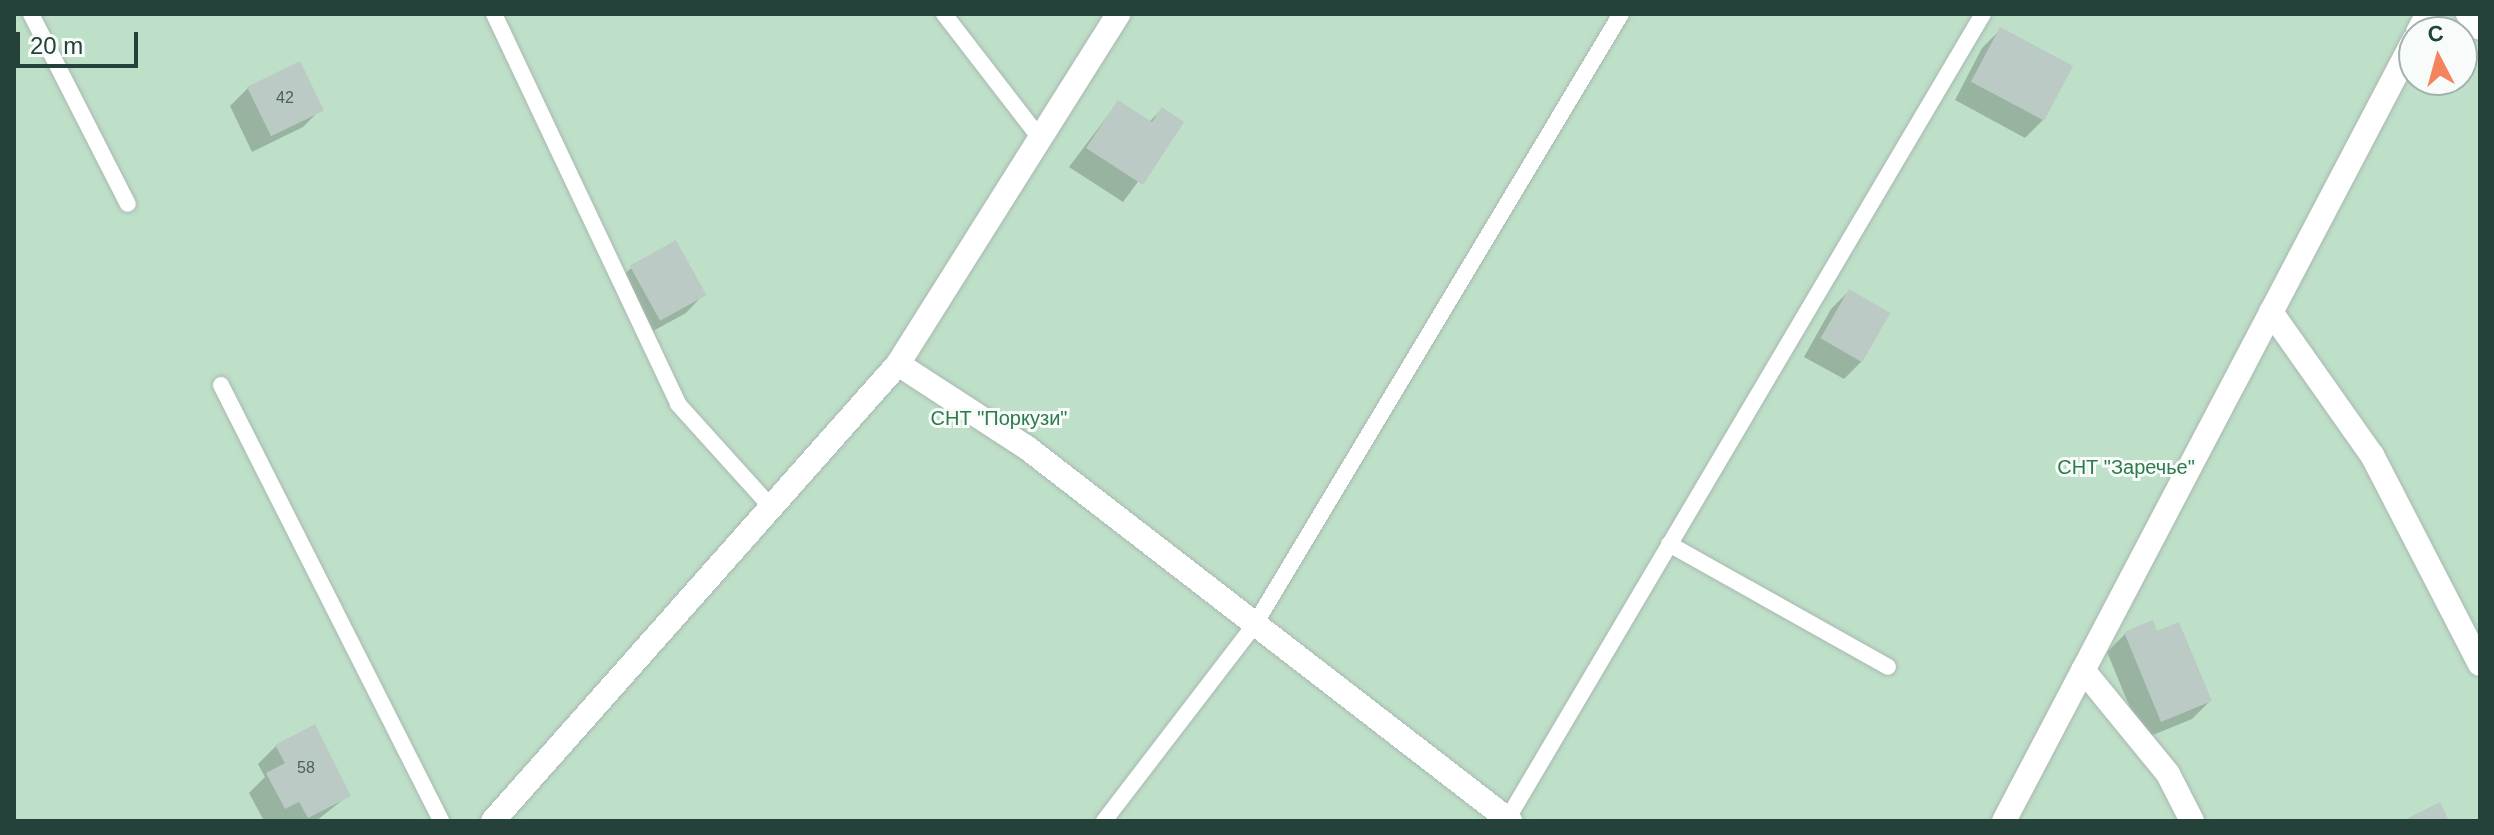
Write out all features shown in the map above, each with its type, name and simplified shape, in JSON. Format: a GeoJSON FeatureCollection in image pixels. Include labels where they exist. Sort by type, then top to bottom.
{"type":"FeatureCollection","features":[{"type":"Feature","properties":{"kind":"street"},"geometry":{"type":"LineString","coordinates":[[493,821],[898,364],[1118,14]]}},
{"type":"Feature","properties":{"kind":"street"},"geometry":{"type":"LineString","coordinates":[[2468,14],[2480,28]]}},
{"type":"Feature","properties":{"kind":"street"},"geometry":{"type":"LineString","coordinates":[[2004,821],[2398,70]]}},
{"type":"Feature","properties":{"kind":"street"},"geometry":{"type":"LineString","coordinates":[[2271,312],[2372,455],[2480,664]]}},
{"type":"Feature","properties":{"kind":"street"},"geometry":{"type":"LineString","coordinates":[[898,364],[1026,447],[1509,820]]}},
{"type":"Feature","properties":{"kind":"street"},"geometry":{"type":"LineString","coordinates":[[2083,670],[2168,774],[2192,821]]}},
{"type":"Feature","properties":{"kind":"lane"},"geometry":{"type":"LineString","coordinates":[[31,14],[128,204]]}},
{"type":"Feature","properties":{"kind":"lane"},"geometry":{"type":"LineString","coordinates":[[494,14],[678,404],[771,507]]}},
{"type":"Feature","properties":{"kind":"lane"},"geometry":{"type":"LineString","coordinates":[[944,14],[1040,138]]}},
{"type":"Feature","properties":{"kind":"lane"},"geometry":{"type":"LineString","coordinates":[[1104,821],[1255,624],[1621,14]]}},
{"type":"Feature","properties":{"kind":"lane"},"geometry":{"type":"LineString","coordinates":[[1509,820],[1983,14]]}},
{"type":"Feature","properties":{"kind":"lane"},"geometry":{"type":"LineString","coordinates":[[221,385],[441,821]]}},
{"type":"Feature","properties":{"kind":"lane"},"geometry":{"type":"LineString","coordinates":[[1669,544],[1888,667]]}},
{"type":"Feature","properties":{"kind":"green space","name":"СНТ \"Поркузи\""},"geometry":{"type":"Polygon","coordinates":[[[14,14],[2468,14],[2470,16],[2398,16],[2398,96],[2478,96],[2478,26],[2480,28],[2480,821],[14,821],[14,14]]]}},
{"type":"Feature","properties":{"kind":"building"},"geometry":{"type":"Polygon","coordinates":[[[2000,27],[2073,66],[2044,121],[1971,82],[2000,27]]]}},
{"type":"Feature","properties":{"kind":"building"},"geometry":{"type":"Polygon","coordinates":[[[300,61],[324,110],[271,136],[247,87],[300,61]]]}},
{"type":"Feature","properties":{"kind":"building"},"geometry":{"type":"Polygon","coordinates":[[[1118,100],[1152,122],[1162,107],[1184,122],[1143,185],[1086,148],[1118,100]]]}},
{"type":"Feature","properties":{"kind":"building"},"geometry":{"type":"Polygon","coordinates":[[[676,240],[707,295],[660,321],[630,266],[676,240]]]}},
{"type":"Feature","properties":{"kind":"building"},"geometry":{"type":"Polygon","coordinates":[[[1849,289],[1891,313],[1862,362],[1820,338],[1849,289]]]}},
{"type":"Feature","properties":{"kind":"building"},"geometry":{"type":"Polygon","coordinates":[[[2153,620],[2157,631],[2179,622],[2212,701],[2161,722],[2124,632],[2153,620]]]}},
{"type":"Feature","properties":{"kind":"building"},"geometry":{"type":"Polygon","coordinates":[[[315,724],[351,796],[308,818],[299,802],[285,809],[266,773],[285,763],[275,745],[315,724]]]}},
{"type":"Feature","properties":{"kind":"building"},"geometry":{"type":"Polygon","coordinates":[[[2440,802],[2449,821],[2402,821],[2440,802]]]}},
{"type":"Feature","properties":{"kind":"park label","name":"СНТ \"Заречье\""},"geometry":{"type":"Point","coordinates":[2126,467]}}]}
